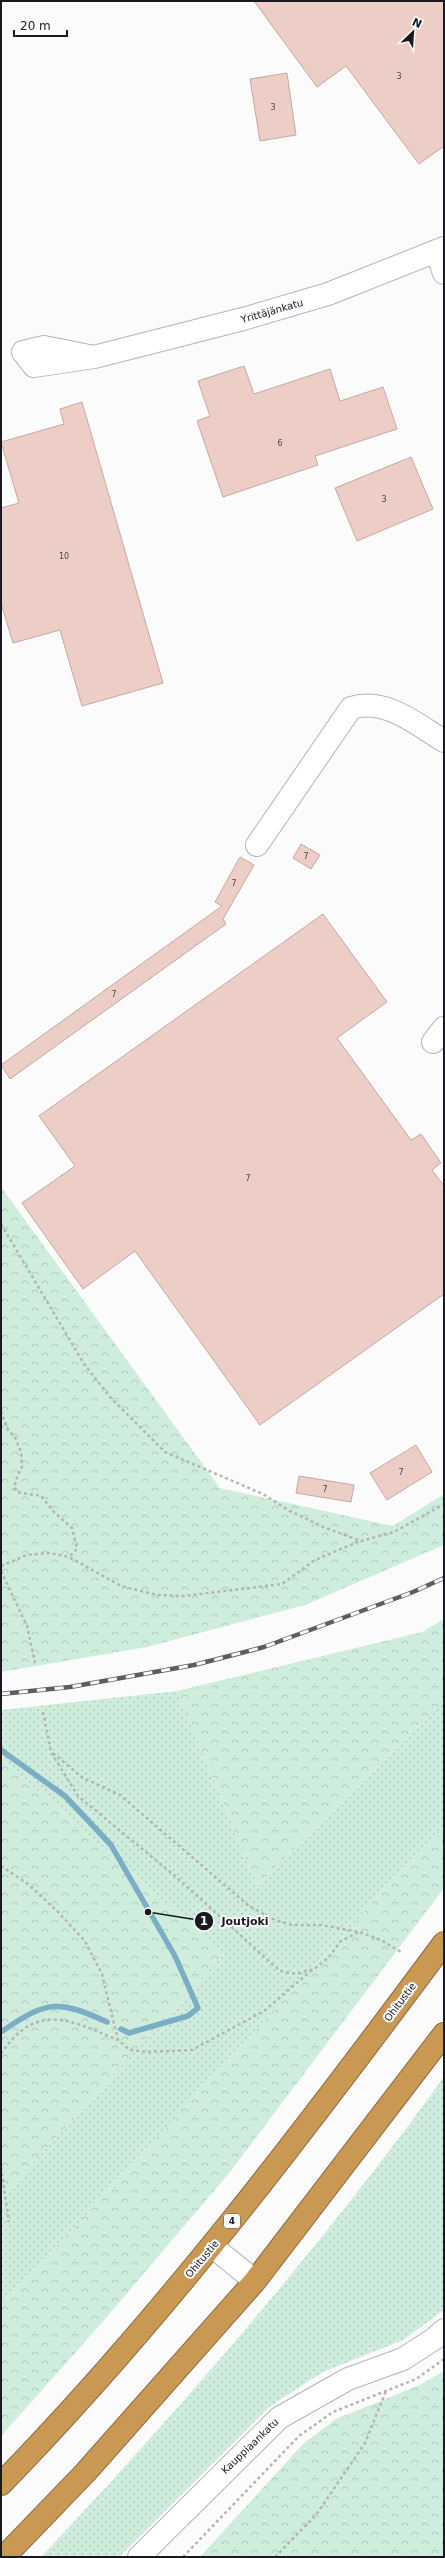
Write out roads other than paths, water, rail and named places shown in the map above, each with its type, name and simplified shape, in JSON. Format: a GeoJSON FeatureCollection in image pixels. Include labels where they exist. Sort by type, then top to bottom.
{"type":"FeatureCollection","features":[{"type":"Feature","properties":{"kind":"highway","name":"Ohitustie"},"geometry":{"type":"LineString","coordinates":[[1,2484],[44,2440],[213,2247],[444,1943]]}},
{"type":"Feature","properties":{"kind":"highway"},"geometry":{"type":"LineString","coordinates":[[4,2557],[85,2473],[254,2281],[444,2034]]}},
{"type":"Feature","properties":{"kind":"street"},"geometry":{"type":"LineString","coordinates":[[440,250],[444,274]]}},
{"type":"Feature","properties":{"kind":"street","name":"Yrittäjänkatu"},"geometry":{"type":"LineString","coordinates":[[94,357],[243,319],[328,294],[440,250]]}},
{"type":"Feature","properties":{"kind":"street"},"geometry":{"type":"LineString","coordinates":[[257,845],[351,708],[361,705],[384,706],[444,741]]}},
{"type":"Feature","properties":{"kind":"street"},"geometry":{"type":"LineString","coordinates":[[213,2247],[254,2281]]}},
{"type":"Feature","properties":{"kind":"street","name":"Kauppiaankatu"},"geometry":{"type":"LineString","coordinates":[[139,2557],[279,2418],[348,2379],[403,2359],[434,2339],[444,2330]]}},
{"type":"Feature","properties":{"kind":"waterway"},"geometry":{"type":"LineString","coordinates":[[1,1750],[65,1796],[111,1845],[175,1956],[198,2008],[188,2016],[129,2033],[121,2029]]}},
{"type":"Feature","properties":{"kind":"waterway"},"geometry":{"type":"LineString","coordinates":[[1,2032],[30,2014],[41,2009],[52,2007],[63,2007],[76,2010],[107,2022]]}},
{"type":"Feature","properties":{"kind":"railway"},"geometry":{"type":"LineString","coordinates":[[1,1694],[70,1687],[194,1665],[264,1647],[413,1592],[444,1578]]}},
{"type":"Feature","properties":{"kind":"place","name":"Joutjoki"},"geometry":{"type":"Point","coordinates":[148,1912]}}]}
